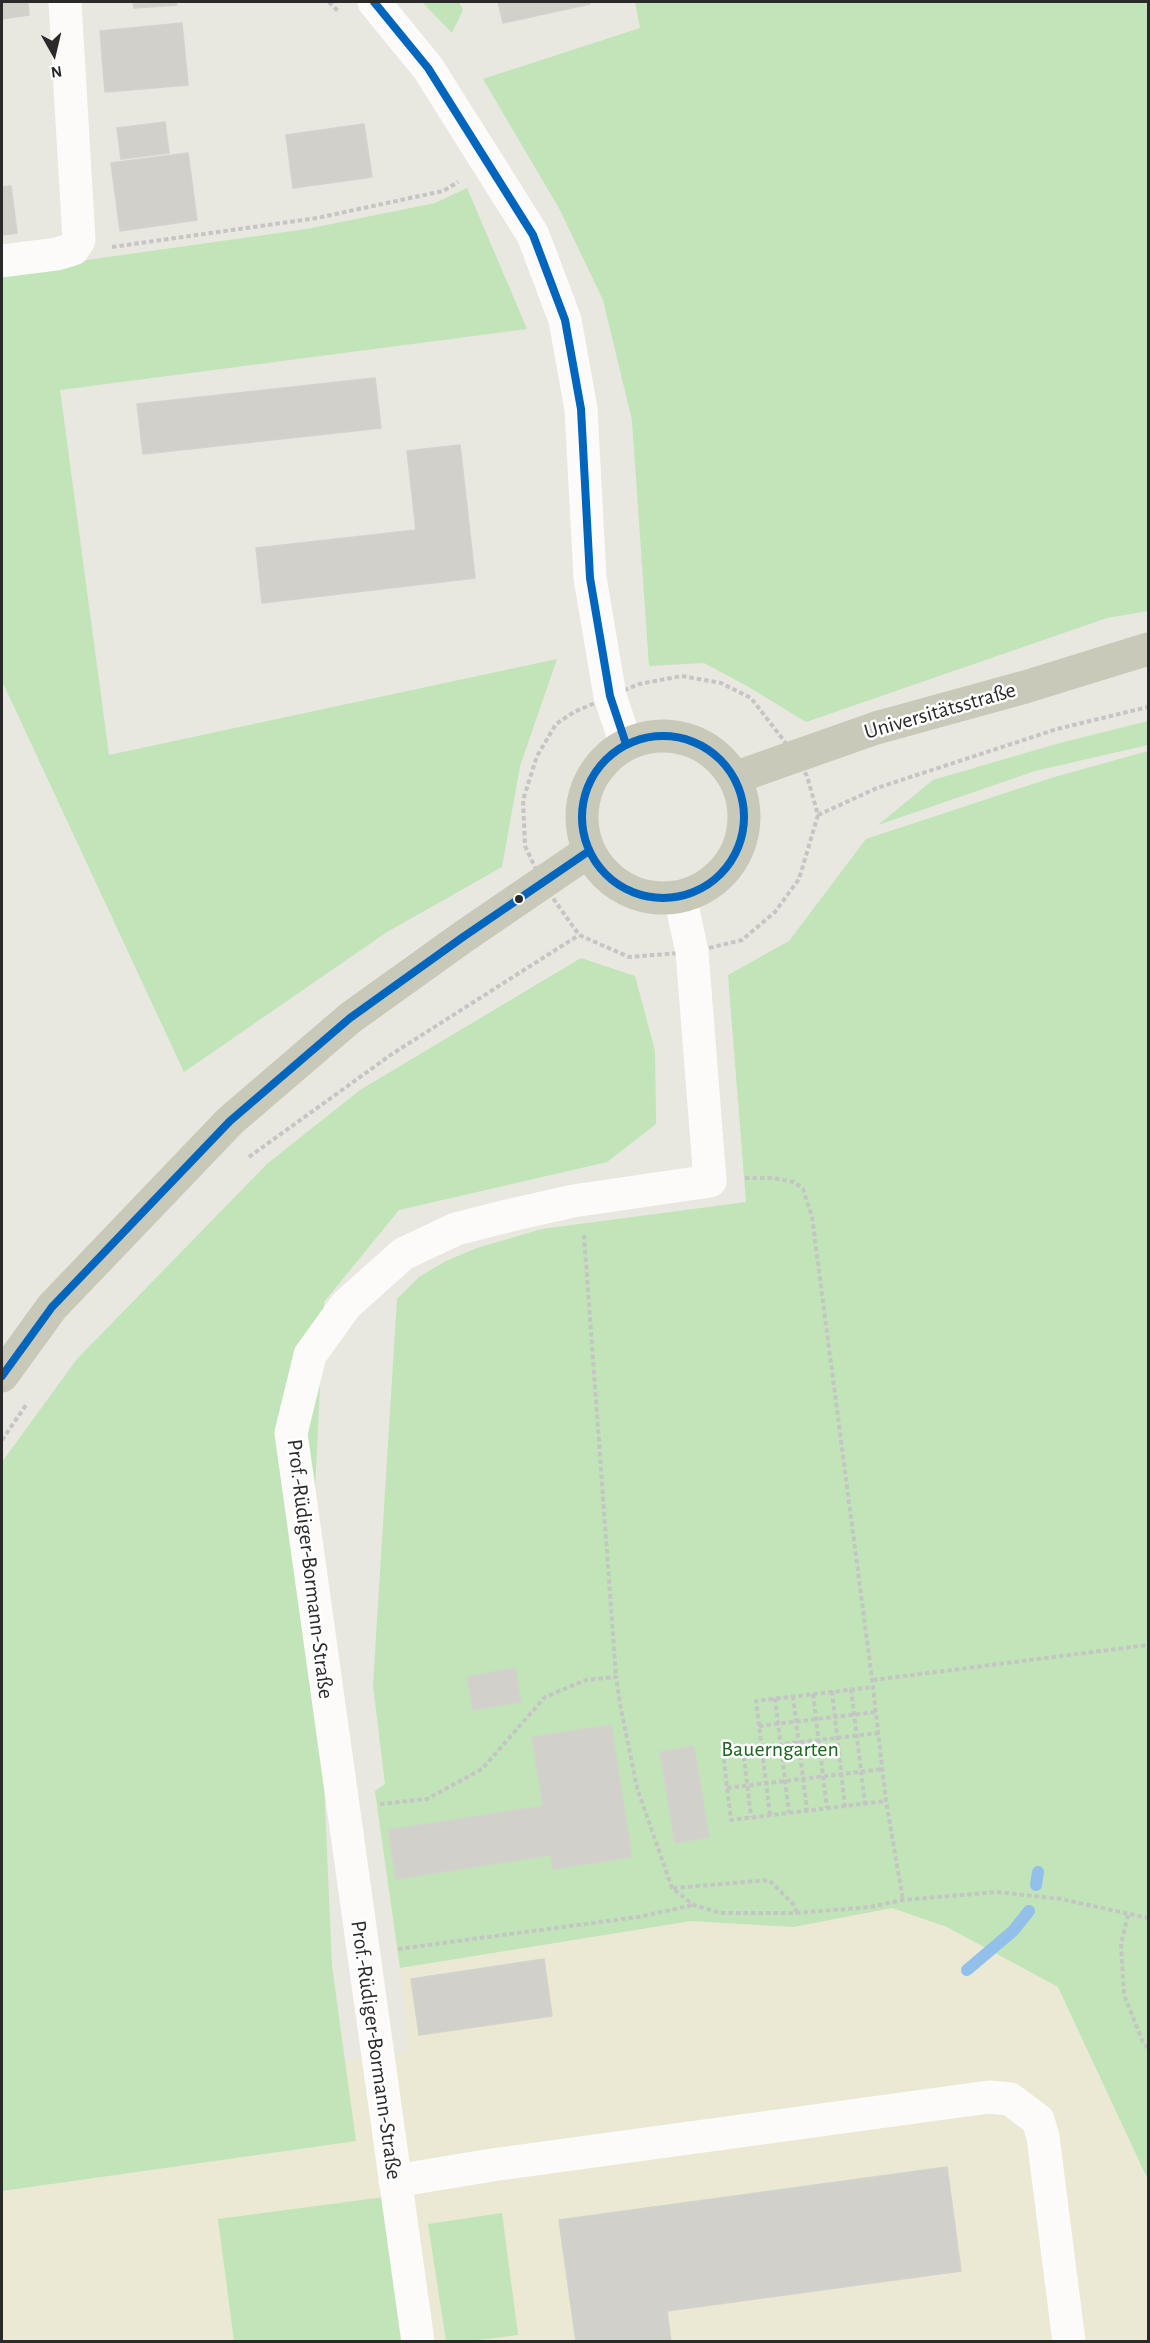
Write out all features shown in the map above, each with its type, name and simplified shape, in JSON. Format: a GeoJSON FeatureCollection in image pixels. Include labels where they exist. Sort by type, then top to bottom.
{"type":"FeatureCollection","features":[{"type":"Feature","properties":{"kind":"main road","name":"Universitätsstraße"},"geometry":{"type":"LineString","coordinates":[[734,778],[876,728],[1025,687],[1149,649]]}},
{"type":"Feature","properties":{"kind":"main road"},"geometry":{"type":"LineString","coordinates":[[650,736],[675,737],[699,744],[720,759],[734,778],[743,801],[743,826],[736,850],[723,872],[704,887],[681,896],[658,898],[636,894],[617,884],[600,869],[589,851],[582,827],[582,802],[591,779],[606,759],[626,744],[650,736]]}},
{"type":"Feature","properties":{"kind":"main road"},"geometry":{"type":"LineString","coordinates":[[2,1376],[52,1307],[230,1121],[350,1018],[589,851]]}},
{"type":"Feature","properties":{"kind":"street"},"geometry":{"type":"LineString","coordinates":[[2,261],[57,254],[73,249],[79,240],[65,2]]}},
{"type":"Feature","properties":{"kind":"street"},"geometry":{"type":"LineString","coordinates":[[374,2],[428,68],[533,235],[565,320],[581,409],[590,578],[610,696],[626,744]]}},
{"type":"Feature","properties":{"kind":"street","name":"Prof.-Rüdiger-Bormann-Straße"},"geometry":{"type":"LineString","coordinates":[[418,2342],[291,1433],[310,1355],[346,1305],[402,1254],[456,1229],[573,1201],[710,1181],[693,952],[681,896]]}},
{"type":"Feature","properties":{"kind":"street"},"geometry":{"type":"LineString","coordinates":[[395,2181],[492,2165],[977,2098],[1010,2099],[1038,2120],[1043,2137],[1069,2342]]}},
{"type":"Feature","properties":{"kind":"path"},"geometry":{"type":"LineString","coordinates":[[329,2],[345,18]]}},
{"type":"Feature","properties":{"kind":"path"},"geometry":{"type":"LineString","coordinates":[[73,249],[131,246],[317,218],[443,191],[461,180],[466,188]]}},
{"type":"Feature","properties":{"kind":"path"},"geometry":{"type":"LineString","coordinates":[[573,700],[574,712]]}},
{"type":"Feature","properties":{"kind":"path"},"geometry":{"type":"LineString","coordinates":[[818,815],[877,788],[1057,729],[1149,707]]}},
{"type":"Feature","properties":{"kind":"path"},"geometry":{"type":"LineString","coordinates":[[240,1164],[392,1054],[579,935]]}},
{"type":"Feature","properties":{"kind":"path"},"geometry":{"type":"LineString","coordinates":[[744,1178],[773,1178],[794,1182],[803,1189],[812,1217],[873,1680],[886,1801],[903,1900]]}},
{"type":"Feature","properties":{"kind":"path"},"geometry":{"type":"LineString","coordinates":[[583,1224],[616,1677],[637,1788],[672,1888],[694,1905],[720,1913],[797,1913],[870,1907],[903,1900],[997,1892],[1061,1899],[1149,1918]]}},
{"type":"Feature","properties":{"kind":"path"},"geometry":{"type":"LineString","coordinates":[[2,1440],[27,1404]]}},
{"type":"Feature","properties":{"kind":"path"},"geometry":{"type":"LineString","coordinates":[[873,1680],[1149,1645]]}},
{"type":"Feature","properties":{"kind":"path"},"geometry":{"type":"LineString","coordinates":[[342,1809],[427,1799],[482,1769],[545,1697],[586,1680],[616,1677]]}},
{"type":"Feature","properties":{"kind":"path"},"geometry":{"type":"LineString","coordinates":[[770,1815],[756,1701],[873,1687]]}},
{"type":"Feature","properties":{"kind":"path"},"geometry":{"type":"LineString","coordinates":[[851,1689],[865,1804]]}},
{"type":"Feature","properties":{"kind":"path"},"geometry":{"type":"LineString","coordinates":[[832,1691],[845,1807]]}},
{"type":"Feature","properties":{"kind":"path"},"geometry":{"type":"LineString","coordinates":[[813,1694],[827,1809]]}},
{"type":"Feature","properties":{"kind":"path"},"geometry":{"type":"LineString","coordinates":[[793,1696],[807,1811]]}},
{"type":"Feature","properties":{"kind":"path"},"geometry":{"type":"LineString","coordinates":[[775,1698],[789,1813]]}},
{"type":"Feature","properties":{"kind":"path"},"geometry":{"type":"LineString","coordinates":[[759,1726],[876,1712]]}},
{"type":"Feature","properties":{"kind":"path"},"geometry":{"type":"LineString","coordinates":[[879,1733],[723,1751],[731,1820],[886,1801]]}},
{"type":"Feature","properties":{"kind":"path"},"geometry":{"type":"LineString","coordinates":[[743,1749],[751,1817]]}},
{"type":"Feature","properties":{"kind":"path"},"geometry":{"type":"LineString","coordinates":[[727,1788],[883,1769]]}},
{"type":"Feature","properties":{"kind":"path"},"geometry":{"type":"LineString","coordinates":[[672,1888],[769,1880],[793,1904],[797,1913]]}},
{"type":"Feature","properties":{"kind":"path"},"geometry":{"type":"LineString","coordinates":[[363,1954],[488,1939],[638,1917],[694,1905]]}},
{"type":"Feature","properties":{"kind":"path"},"geometry":{"type":"LineString","coordinates":[[1128,1915],[1121,1944],[1124,1995],[1143,2042],[1149,2048]]}},
{"type":"Feature","properties":{"kind":"shaded area"},"geometry":{"type":"Polygon","coordinates":[[[892,1908],[947,1927],[1058,1987],[1148,2180],[1148,2341],[2,2342],[2,2113],[410,2051],[400,1968],[691,1921],[793,1927],[892,1908]]]}},
{"type":"Feature","properties":{"kind":"green space"},"geometry":{"type":"Polygon","coordinates":[[[422,2],[459,2],[463,10],[452,33],[422,2]]]}},
{"type":"Feature","properties":{"kind":"green space"},"geometry":{"type":"Polygon","coordinates":[[[635,2],[1148,2],[1148,611],[1107,618],[806,722],[704,663],[649,666],[632,420],[603,300],[560,210],[483,79],[640,28],[635,2]]]}},
{"type":"Feature","properties":{"kind":"green space"},"geometry":{"type":"Polygon","coordinates":[[[467,188],[527,329],[60,390],[109,755],[557,659],[520,766],[502,867],[387,932],[184,1072],[2,681],[2,272],[307,229],[435,203],[467,188]]]}},
{"type":"Feature","properties":{"kind":"green space"},"geometry":{"type":"Polygon","coordinates":[[[1148,721],[1148,745],[1035,771],[878,825],[933,780],[1060,743],[1148,721]]]}},
{"type":"Feature","properties":{"kind":"green space","name":"Bauerngarten"},"geometry":{"type":"Polygon","coordinates":[[[1148,751],[1148,2180],[1058,1987],[947,1927],[892,1908],[793,1927],[691,1921],[400,1968],[375,1791],[385,1784],[373,1685],[397,1299],[419,1277],[446,1261],[477,1248],[542,1229],[746,1202],[728,975],[789,941],[866,839],[1051,778],[1148,751]]]}},
{"type":"Feature","properties":{"kind":"green space"},"geometry":{"type":"Polygon","coordinates":[[[581,958],[635,976],[655,1051],[656,1124],[607,1162],[399,1210],[324,1302],[313,1532],[332,1966],[356,2141],[2,2191],[2,1462],[77,1359],[267,1164],[360,1090],[581,958]]]}},
{"type":"Feature","properties":{"kind":"green space"},"geometry":{"type":"Polygon","coordinates":[[[384,2197],[403,2341],[234,2341],[218,2219],[384,2197]]]}},
{"type":"Feature","properties":{"kind":"green space"},"geometry":{"type":"Polygon","coordinates":[[[502,2213],[518,2335],[470,2341],[446,2341],[428,2224],[502,2213]]]}},
{"type":"Feature","properties":{"kind":"building"},"geometry":{"type":"Polygon","coordinates":[[[2,2],[28,2],[29,15],[2,19],[2,2]]]}},
{"type":"Feature","properties":{"kind":"building"},"geometry":{"type":"Polygon","coordinates":[[[133,2],[176,2],[177,5],[134,8],[133,2]]]}},
{"type":"Feature","properties":{"kind":"building"},"geometry":{"type":"Polygon","coordinates":[[[498,2],[589,2],[590,4],[503,23],[498,2]]]}},
{"type":"Feature","properties":{"kind":"building"},"geometry":{"type":"Polygon","coordinates":[[[182,23],[188,85],[105,92],[100,31],[182,23]]]}},
{"type":"Feature","properties":{"kind":"building"},"geometry":{"type":"Polygon","coordinates":[[[165,122],[169,153],[121,159],[117,128],[165,122]]]}},
{"type":"Feature","properties":{"kind":"building"},"geometry":{"type":"Polygon","coordinates":[[[364,124],[372,177],[293,188],[286,135],[364,124]]]}},
{"type":"Feature","properties":{"kind":"building"},"geometry":{"type":"Polygon","coordinates":[[[188,153],[197,220],[120,231],[111,163],[188,153]]]}},
{"type":"Feature","properties":{"kind":"building"},"geometry":{"type":"Polygon","coordinates":[[[11,186],[17,233],[2,235],[2,187],[11,186]]]}},
{"type":"Feature","properties":{"kind":"building"},"geometry":{"type":"Polygon","coordinates":[[[375,378],[381,428],[143,454],[137,404],[375,378]]]}},
{"type":"Feature","properties":{"kind":"building"},"geometry":{"type":"Polygon","coordinates":[[[460,445],[475,578],[262,603],[256,548],[416,530],[407,451],[460,445]]]}},
{"type":"Feature","properties":{"kind":"building"},"geometry":{"type":"Polygon","coordinates":[[[515,1668],[521,1702],[473,1710],[467,1677],[515,1668]]]}},
{"type":"Feature","properties":{"kind":"building"},"geometry":{"type":"Polygon","coordinates":[[[611,1725],[632,1857],[553,1869],[551,1855],[396,1879],[388,1830],[543,1806],[532,1737],[611,1725]]]}},
{"type":"Feature","properties":{"kind":"building"},"geometry":{"type":"Polygon","coordinates":[[[694,1746],[709,1837],[675,1843],[660,1752],[694,1746]]]}},
{"type":"Feature","properties":{"kind":"building"},"geometry":{"type":"Polygon","coordinates":[[[544,1959],[552,2016],[419,2035],[411,1979],[544,1959]]]}},
{"type":"Feature","properties":{"kind":"building"},"geometry":{"type":"Polygon","coordinates":[[[947,2167],[961,2271],[667,2311],[671,2342],[576,2342],[559,2220],[947,2167]]]}},
{"type":"Feature","properties":{"kind":"waterway"},"geometry":{"type":"LineString","coordinates":[[1036,1885],[1038,1872]]}},
{"type":"Feature","properties":{"kind":"waterway"},"geometry":{"type":"LineString","coordinates":[[967,1970],[1013,1931],[1029,1911]]}},
{"type":"Feature","properties":{"kind":"transit line"},"geometry":{"type":"LineString","coordinates":[[374,2],[428,68],[533,235],[565,320],[581,409],[590,578],[610,696],[626,744]]}},
{"type":"Feature","properties":{"kind":"transit line"},"geometry":{"type":"LineString","coordinates":[[663,736],[694,742],[720,760],[738,786],[744,817],[738,848],[720,874],[694,892],[663,898],[632,892],[606,874],[588,848],[582,817],[588,786],[606,760],[632,742],[663,736]]}},
{"type":"Feature","properties":{"kind":"transit line"},"geometry":{"type":"LineString","coordinates":[[2,1376],[52,1307],[230,1121],[350,1018],[589,851]]}}]}
